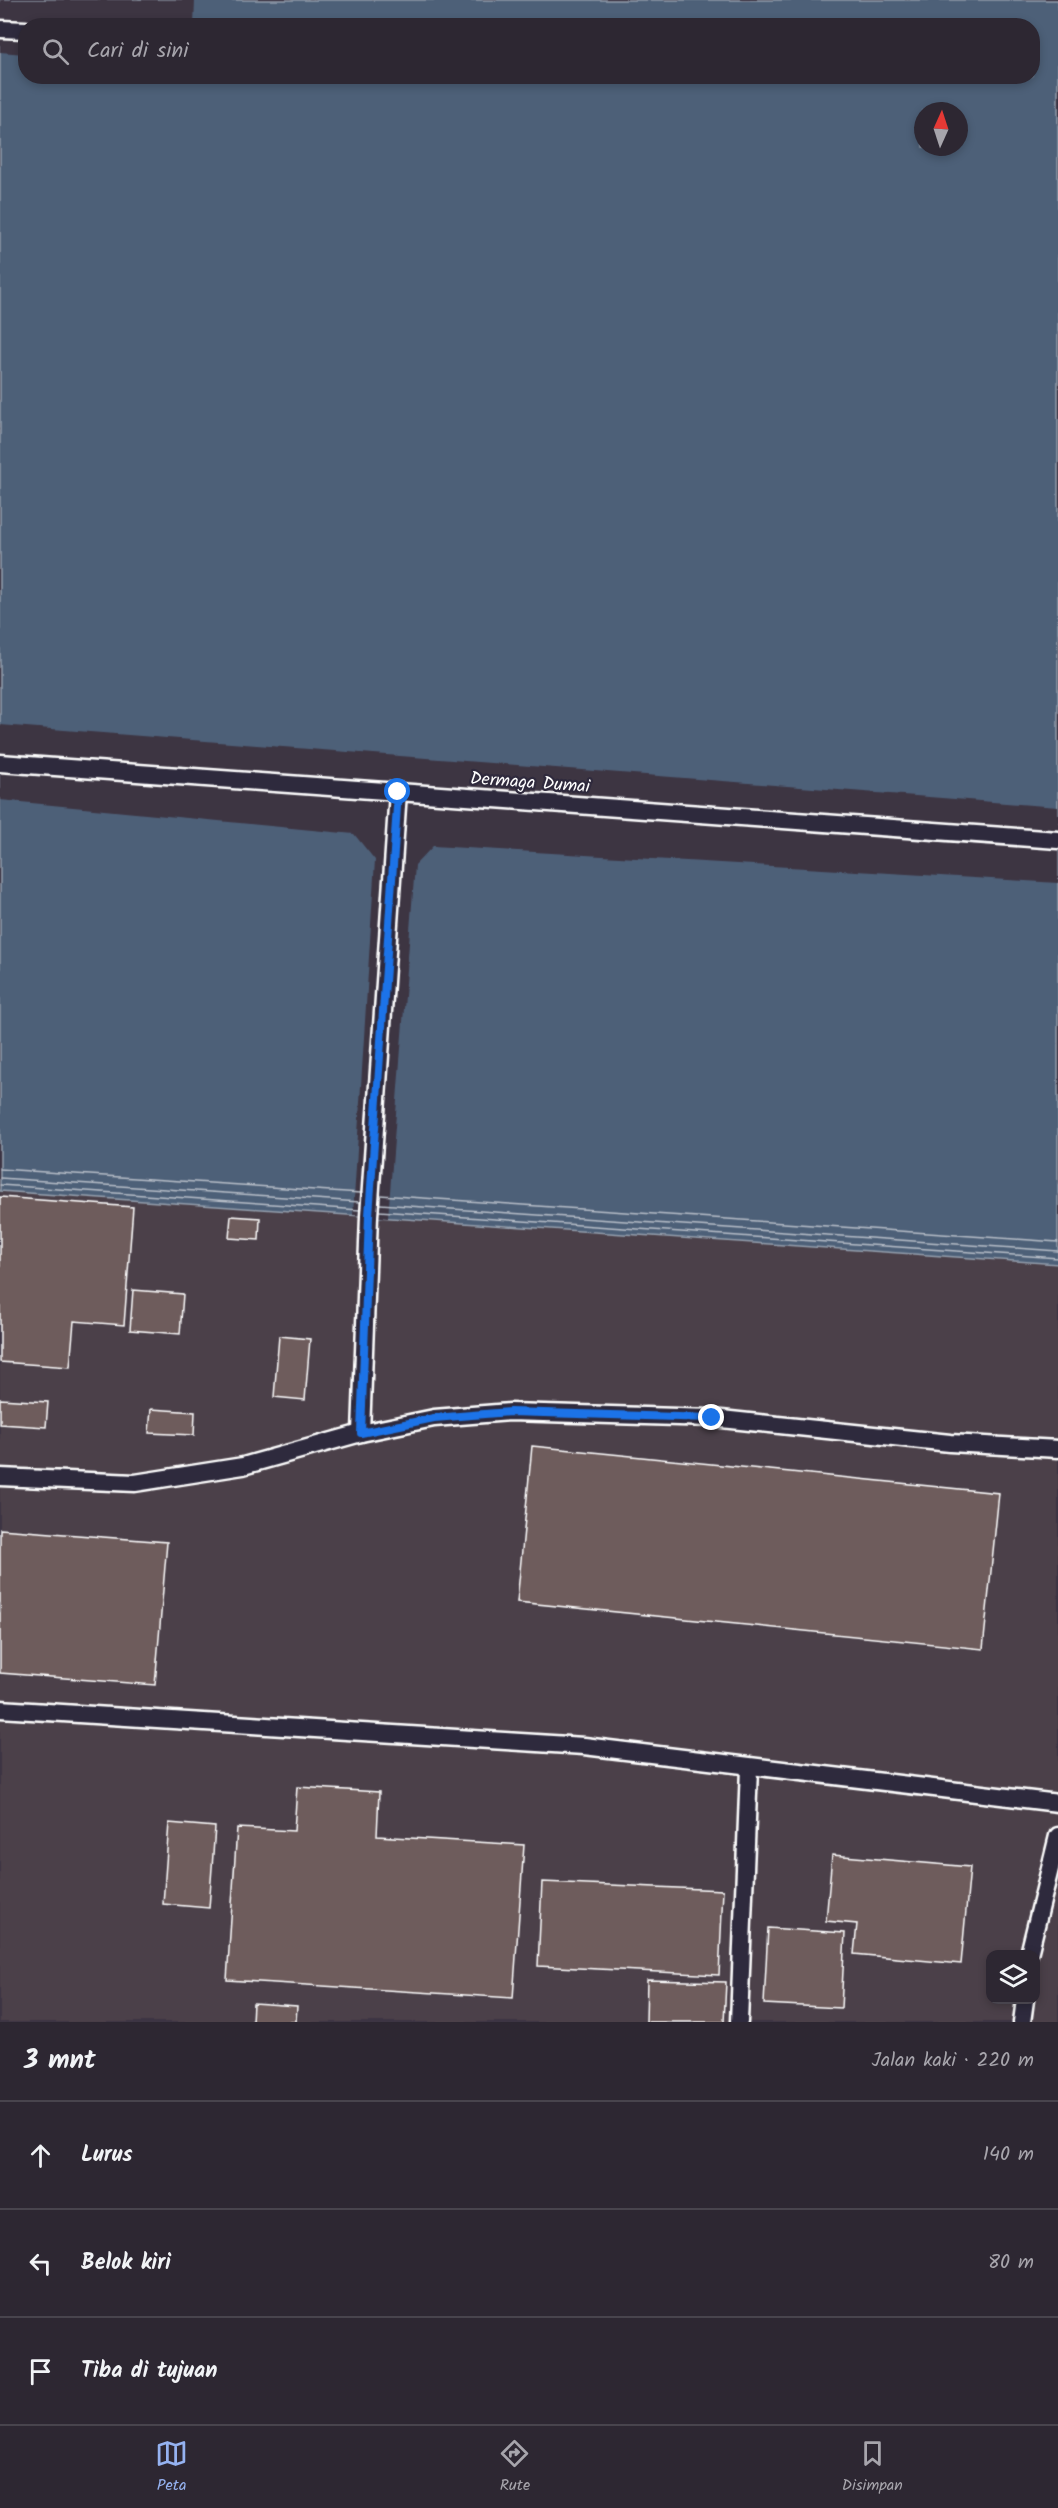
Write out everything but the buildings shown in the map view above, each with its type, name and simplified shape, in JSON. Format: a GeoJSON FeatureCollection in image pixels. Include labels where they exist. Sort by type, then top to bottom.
{"type":"FeatureCollection","features":[{"type":"Feature","properties":{"kind":"lane"},"geometry":{"type":"LineString","coordinates":[[0,29],[18,30]]}},
{"type":"Feature","properties":{"kind":"lane","name":"Dermaga Dumai"},"geometry":{"type":"LineString","coordinates":[[0,763],[1058,840]]}},
{"type":"Feature","properties":{"kind":"lane"},"geometry":{"type":"LineString","coordinates":[[361,1433],[369,1216],[398,792]]}},
{"type":"Feature","properties":{"kind":"lane"},"geometry":{"type":"LineString","coordinates":[[0,1477],[135,1483],[243,1466],[361,1433],[434,1418],[510,1412],[712,1418],[950,1443],[1058,1449]]}},
{"type":"Feature","properties":{"kind":"lane"},"geometry":{"type":"LineString","coordinates":[[0,1709],[584,1746],[749,1768],[1058,1803]]}},
{"type":"Feature","properties":{"kind":"lane"},"geometry":{"type":"LineString","coordinates":[[739,2022],[749,1768]]}},
{"type":"Feature","properties":{"kind":"lane"},"geometry":{"type":"LineString","coordinates":[[1030,1950],[1058,1836]]}},
{"type":"Feature","properties":{"kind":"lane"},"geometry":{"type":"LineString","coordinates":[[1022,2022],[1024,2004]]}},
{"type":"Feature","properties":{"kind":"shaded area"},"geometry":{"type":"Polygon","coordinates":[[[0,1191],[1058,1264],[1058,2022],[0,2022],[0,1191]]]}},
{"type":"Feature","properties":{"kind":"water"},"geometry":{"type":"Polygon","coordinates":[[[0,0],[1058,0],[1058,1264],[0,1191],[0,0]]]}},
{"type":"Feature","properties":{"kind":"pier"},"geometry":{"type":"Polygon","coordinates":[[[0,0],[195,0],[194,18],[18,18],[18,53],[0,52],[0,0]]]}},
{"type":"Feature","properties":{"kind":"pier"},"geometry":{"type":"Polygon","coordinates":[[[0,725],[1058,807],[1058,883],[433,846],[415,865],[388,1218],[353,1215],[375,860],[354,834],[0,800],[0,725]]]}},
{"type":"Feature","properties":{"kind":"route"},"geometry":{"type":"LineString","coordinates":[[398,792],[369,1216],[361,1433],[434,1418],[510,1412],[712,1418]]}}]}
